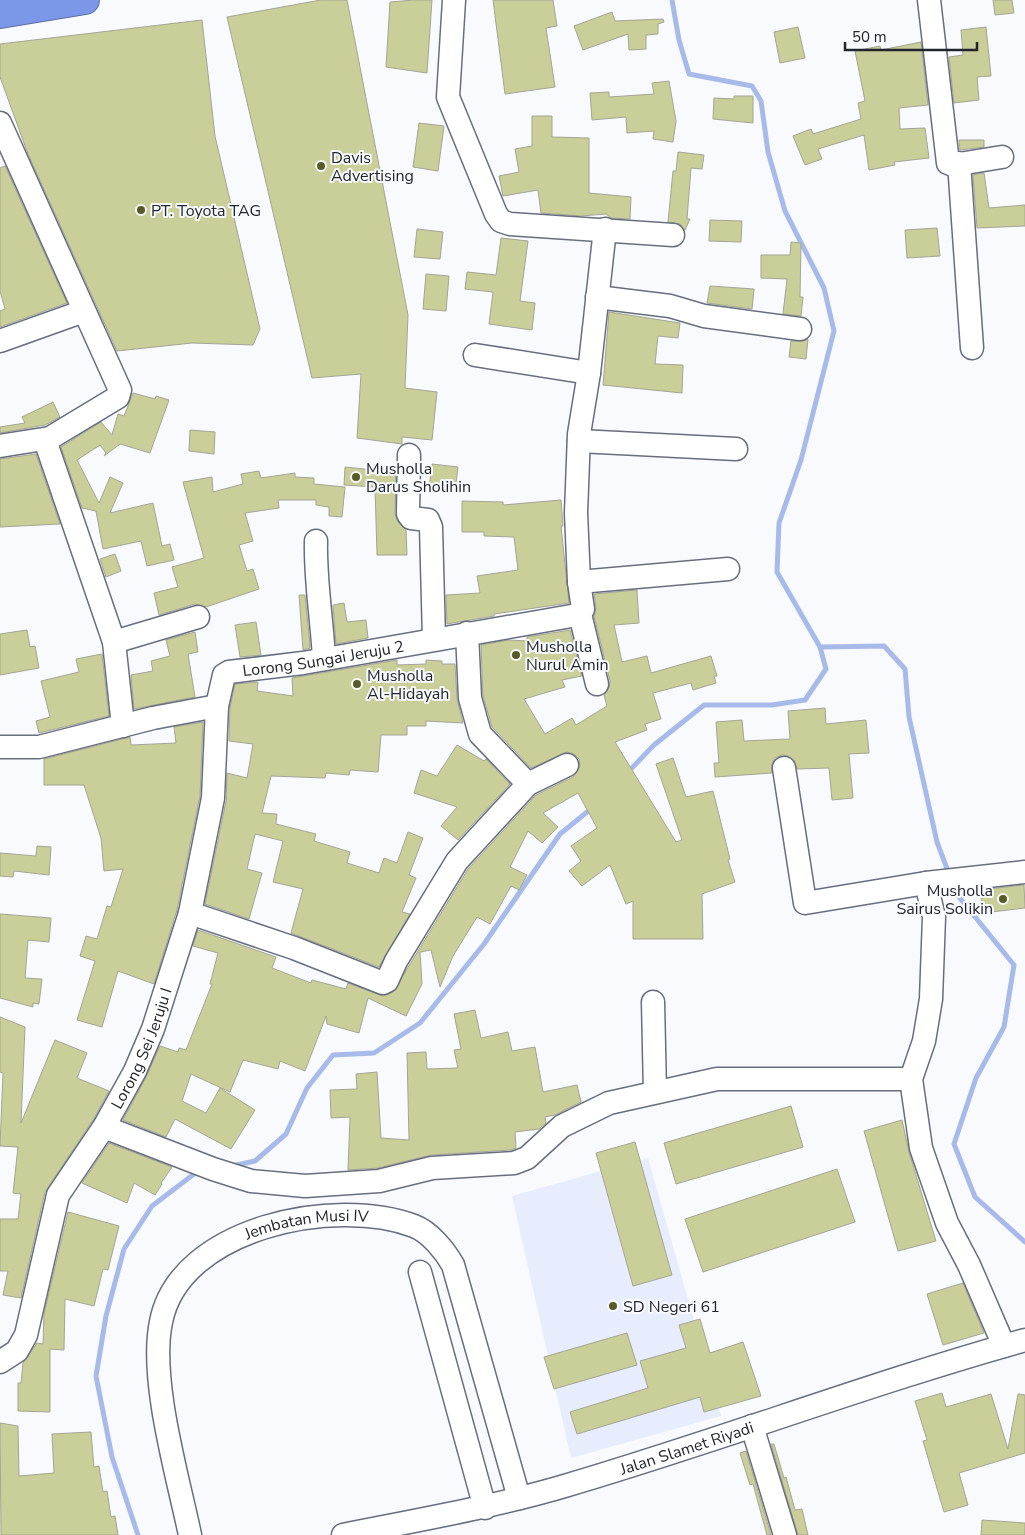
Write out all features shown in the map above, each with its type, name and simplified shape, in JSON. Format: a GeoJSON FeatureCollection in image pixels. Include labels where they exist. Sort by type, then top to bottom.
{"type":"FeatureCollection","features":[{"type":"Feature","properties":{"kind":"highway"},"geometry":{"type":"LineString","coordinates":[[0,14],[85,0]]}},
{"type":"Feature","properties":{"kind":"street"},"geometry":{"type":"LineString","coordinates":[[454,0],[448,97],[496,214],[501,220],[510,224],[673,235]]}},
{"type":"Feature","properties":{"kind":"street"},"geometry":{"type":"LineString","coordinates":[[929,0],[947,159],[950,164],[1002,157]]}},
{"type":"Feature","properties":{"kind":"street"},"geometry":{"type":"LineString","coordinates":[[0,122],[7,156],[84,311],[120,390],[118,397],[52,436],[0,446]]}},
{"type":"Feature","properties":{"kind":"street"},"geometry":{"type":"LineString","coordinates":[[959,163],[972,348]]}},
{"type":"Feature","properties":{"kind":"street"},"geometry":{"type":"LineString","coordinates":[[597,684],[580,614],[582,609],[576,512],[578,441],[589,373],[605,229]]}},
{"type":"Feature","properties":{"kind":"street"},"geometry":{"type":"LineString","coordinates":[[597,297],[670,306],[704,316],[800,329]]}},
{"type":"Feature","properties":{"kind":"street"},"geometry":{"type":"LineString","coordinates":[[0,341],[84,311]]}},
{"type":"Feature","properties":{"kind":"street"},"geometry":{"type":"LineString","coordinates":[[475,354],[589,373]]}},
{"type":"Feature","properties":{"kind":"street"},"geometry":{"type":"LineString","coordinates":[[52,436],[114,642],[123,726]]}},
{"type":"Feature","properties":{"kind":"street"},"geometry":{"type":"LineString","coordinates":[[578,441],[736,448]]}},
{"type":"Feature","properties":{"kind":"street"},"geometry":{"type":"LineString","coordinates":[[409,455],[408,514],[411,518],[428,520],[431,527],[434,639]]}},
{"type":"Feature","properties":{"kind":"street"},"geometry":{"type":"LineString","coordinates":[[316,541],[315,576],[324,659]]}},
{"type":"Feature","properties":{"kind":"street"},"geometry":{"type":"LineString","coordinates":[[579,582],[728,569]]}},
{"type":"Feature","properties":{"kind":"street","name":"Lorong Sungai Jeruju 2"},"geometry":{"type":"LineString","coordinates":[[217,706],[222,679],[230,672],[324,659],[580,614]]}},
{"type":"Feature","properties":{"kind":"street"},"geometry":{"type":"LineString","coordinates":[[114,642],[198,617]]}},
{"type":"Feature","properties":{"kind":"street"},"geometry":{"type":"LineString","coordinates":[[467,633],[470,698],[480,734],[528,784]]}},
{"type":"Feature","properties":{"kind":"street"},"geometry":{"type":"LineString","coordinates":[[0,747],[39,747],[123,726],[217,706]]}},
{"type":"Feature","properties":{"kind":"street","name":"Lorong Sei Jeruju I"},"geometry":{"type":"LineString","coordinates":[[0,1362],[17,1351],[26,1336],[58,1195],[104,1127],[135,1071],[152,1029],[190,913],[213,798],[217,706]]}},
{"type":"Feature","properties":{"kind":"street"},"geometry":{"type":"LineString","coordinates":[[190,913],[294,948],[383,983],[387,981],[396,961],[457,860],[528,784],[567,765]]}},
{"type":"Feature","properties":{"kind":"street"},"geometry":{"type":"LineString","coordinates":[[784,768],[805,903],[944,881],[1025,872]]}},
{"type":"Feature","properties":{"kind":"street"},"geometry":{"type":"LineString","coordinates":[[944,881],[934,917],[931,999],[924,1041],[911,1080],[921,1148],[944,1214],[969,1265],[1004,1346]]}},
{"type":"Feature","properties":{"kind":"street"},"geometry":{"type":"LineString","coordinates":[[653,1002],[655,1092]]}},
{"type":"Feature","properties":{"kind":"street"},"geometry":{"type":"LineString","coordinates":[[104,1127],[213,1169],[251,1180],[305,1186],[379,1181],[432,1168],[514,1163],[527,1158],[562,1126],[608,1103],[717,1079],[911,1080]]}},
{"type":"Feature","properties":{"kind":"street","name":"Jembatan Musi IV"},"geometry":{"type":"LineString","coordinates":[[190,1535],[162,1398],[159,1351],[161,1322],[169,1298],[182,1277],[202,1258],[235,1239],[304,1217],[321,1214],[393,1220],[415,1226],[444,1250],[453,1265],[519,1498]]}},
{"type":"Feature","properties":{"kind":"street"},"geometry":{"type":"LineString","coordinates":[[420,1272],[485,1508]]}},
{"type":"Feature","properties":{"kind":"street","name":"Jalan Slamet Riyadi"},"geometry":{"type":"LineString","coordinates":[[343,1535],[485,1508],[568,1485],[1025,1340]]}},
{"type":"Feature","properties":{"kind":"street"},"geometry":{"type":"LineString","coordinates":[[752,1426],[785,1535]]}},
{"type":"Feature","properties":{"kind":"shaded area","name":"SD Negeri 61"},"geometry":{"type":"Polygon","coordinates":[[[648,1158],[721,1416],[571,1458],[512,1196],[648,1158]]]}},
{"type":"Feature","properties":{"kind":"building","name":"Davis Advertising"},"geometry":{"type":"Polygon","coordinates":[[[321,0],[347,0],[408,315],[405,388],[437,392],[432,440],[402,437],[402,444],[357,438],[361,374],[312,378],[227,17],[321,0]]]}},
{"type":"Feature","properties":{"kind":"building"},"geometry":{"type":"Polygon","coordinates":[[[432,0],[427,73],[386,67],[390,2],[432,0]]]}},
{"type":"Feature","properties":{"kind":"building"},"geometry":{"type":"Polygon","coordinates":[[[493,0],[553,0],[557,26],[546,28],[555,87],[505,94],[493,0]]]}},
{"type":"Feature","properties":{"kind":"building"},"geometry":{"type":"Polygon","coordinates":[[[993,0],[1012,0],[1014,13],[995,15],[993,0]]]}},
{"type":"Feature","properties":{"kind":"building"},"geometry":{"type":"Polygon","coordinates":[[[612,12],[615,21],[663,19],[664,22],[658,24],[658,34],[646,35],[646,49],[629,50],[628,34],[583,50],[574,26],[612,12]]]}},
{"type":"Feature","properties":{"kind":"building","name":"PT. Toyota TAG"},"geometry":{"type":"Polygon","coordinates":[[[202,20],[215,136],[260,329],[253,345],[192,343],[117,351],[28,154],[0,77],[0,44],[202,20]]]}},
{"type":"Feature","properties":{"kind":"building"},"geometry":{"type":"Polygon","coordinates":[[[798,27],[805,58],[780,63],[774,32],[798,27]]]}},
{"type":"Feature","properties":{"kind":"building"},"geometry":{"type":"Polygon","coordinates":[[[986,27],[991,76],[977,77],[979,100],[954,103],[949,57],[963,55],[961,30],[986,27]]]}},
{"type":"Feature","properties":{"kind":"building"},"geometry":{"type":"Polygon","coordinates":[[[921,42],[928,105],[899,108],[900,129],[925,128],[929,158],[894,162],[895,165],[869,170],[864,135],[818,149],[822,159],[805,165],[793,136],[811,129],[813,134],[861,119],[858,103],[865,101],[855,51],[880,46],[881,50],[921,42]]]}},
{"type":"Feature","properties":{"kind":"building"},"geometry":{"type":"Polygon","coordinates":[[[669,81],[676,121],[673,142],[653,139],[654,131],[627,133],[626,117],[592,120],[590,93],[609,92],[609,97],[654,94],[652,83],[669,81]]]}},
{"type":"Feature","properties":{"kind":"building"},"geometry":{"type":"Polygon","coordinates":[[[734,96],[753,96],[753,123],[713,119],[714,98],[734,99],[734,96]]]}},
{"type":"Feature","properties":{"kind":"building"},"geometry":{"type":"Polygon","coordinates":[[[532,116],[552,116],[552,137],[589,138],[589,193],[631,197],[630,219],[611,218],[606,214],[581,216],[541,213],[538,190],[503,196],[499,176],[519,172],[515,149],[532,146],[532,116]]]}},
{"type":"Feature","properties":{"kind":"building"},"geometry":{"type":"Polygon","coordinates":[[[419,123],[444,126],[438,171],[413,167],[419,123]]]}},
{"type":"Feature","properties":{"kind":"building"},"geometry":{"type":"Polygon","coordinates":[[[959,140],[984,140],[984,147],[960,150],[959,140]]]}},
{"type":"Feature","properties":{"kind":"building"},"geometry":{"type":"Polygon","coordinates":[[[678,152],[704,155],[702,169],[691,168],[687,219],[690,219],[685,230],[680,224],[668,222],[673,171],[676,171],[678,152]]]}},
{"type":"Feature","properties":{"kind":"building"},"geometry":{"type":"Polygon","coordinates":[[[5,166],[67,303],[0,327],[0,311],[5,309],[0,291],[0,168],[5,166]]]}},
{"type":"Feature","properties":{"kind":"building"},"geometry":{"type":"Polygon","coordinates":[[[984,173],[989,208],[1025,205],[1025,226],[977,228],[973,175],[984,173]]]}},
{"type":"Feature","properties":{"kind":"building"},"geometry":{"type":"Polygon","coordinates":[[[710,220],[742,221],[741,242],[709,241],[710,220]]]}},
{"type":"Feature","properties":{"kind":"building"},"geometry":{"type":"Polygon","coordinates":[[[937,228],[940,256],[907,258],[905,230],[937,228]]]}},
{"type":"Feature","properties":{"kind":"building"},"geometry":{"type":"Polygon","coordinates":[[[417,229],[443,232],[440,259],[414,257],[417,229]]]}},
{"type":"Feature","properties":{"kind":"building"},"geometry":{"type":"Polygon","coordinates":[[[501,238],[528,241],[520,301],[535,303],[532,330],[489,324],[493,292],[465,289],[467,272],[496,275],[501,238]]]}},
{"type":"Feature","properties":{"kind":"building"},"geometry":{"type":"Polygon","coordinates":[[[791,242],[801,243],[800,297],[803,297],[801,316],[783,314],[787,279],[761,278],[761,255],[790,255],[791,242]]]}},
{"type":"Feature","properties":{"kind":"building"},"geometry":{"type":"Polygon","coordinates":[[[426,274],[449,276],[446,311],[423,309],[426,274]]]}},
{"type":"Feature","properties":{"kind":"building"},"geometry":{"type":"Polygon","coordinates":[[[710,286],[754,289],[752,309],[707,303],[710,286]]]}},
{"type":"Feature","properties":{"kind":"building"},"geometry":{"type":"Polygon","coordinates":[[[609,312],[680,323],[678,338],[658,336],[655,364],[683,365],[682,393],[603,385],[609,312]]]}},
{"type":"Feature","properties":{"kind":"building"},"geometry":{"type":"Polygon","coordinates":[[[808,339],[806,359],[789,357],[791,341],[804,341],[808,339]]]}},
{"type":"Feature","properties":{"kind":"building"},"geometry":{"type":"Polygon","coordinates":[[[133,393],[155,399],[156,396],[169,400],[150,453],[120,444],[104,456],[106,453],[100,445],[77,460],[99,503],[110,477],[123,483],[110,513],[153,503],[162,546],[170,544],[174,560],[147,566],[141,541],[103,549],[96,511],[82,508],[61,447],[101,422],[112,435],[118,414],[124,416],[133,393]]]}},
{"type":"Feature","properties":{"kind":"building"},"geometry":{"type":"Polygon","coordinates":[[[53,402],[60,417],[45,425],[0,433],[0,427],[25,423],[22,417],[53,402]]]}},
{"type":"Feature","properties":{"kind":"building"},"geometry":{"type":"Polygon","coordinates":[[[190,430],[215,432],[214,454],[189,451],[190,430]]]}},
{"type":"Feature","properties":{"kind":"building"},"geometry":{"type":"Polygon","coordinates":[[[36,454],[60,524],[0,527],[0,459],[36,454]]]}},
{"type":"Feature","properties":{"kind":"building"},"geometry":{"type":"Polygon","coordinates":[[[432,464],[458,467],[455,491],[429,488],[432,464]]]}},
{"type":"Feature","properties":{"kind":"building"},"geometry":{"type":"Polygon","coordinates":[[[396,466],[395,514],[398,522],[406,530],[407,555],[377,555],[375,487],[344,485],[345,467],[374,470],[374,467],[396,466]]]}},
{"type":"Feature","properties":{"kind":"building"},"geometry":{"type":"Polygon","coordinates":[[[259,471],[261,478],[295,473],[295,477],[314,478],[314,484],[345,487],[342,517],[329,516],[329,507],[316,505],[316,500],[278,500],[279,508],[245,513],[253,541],[239,545],[247,571],[253,569],[259,589],[206,607],[195,604],[159,615],[154,593],[178,587],[172,567],[204,558],[183,482],[212,477],[213,492],[243,484],[241,474],[259,471]]]}},
{"type":"Feature","properties":{"kind":"building"},"geometry":{"type":"Polygon","coordinates":[[[561,500],[563,526],[561,526],[569,603],[494,614],[494,616],[447,624],[446,595],[480,593],[477,576],[518,570],[514,537],[484,536],[484,532],[462,532],[462,501],[503,502],[503,505],[561,500]]]}},
{"type":"Feature","properties":{"kind":"building"},"geometry":{"type":"Polygon","coordinates":[[[115,554],[121,571],[106,577],[100,559],[115,554]]]}},
{"type":"Feature","properties":{"kind":"building"},"geometry":{"type":"Polygon","coordinates":[[[637,590],[639,623],[614,625],[622,662],[647,656],[651,673],[711,656],[717,676],[714,676],[716,683],[693,690],[691,683],[653,693],[661,719],[645,724],[647,730],[615,742],[676,842],[682,840],[656,764],[673,758],[686,797],[713,791],[730,859],[728,860],[735,882],[702,894],[703,939],[633,939],[633,901],[626,904],[610,865],[582,886],[569,871],[581,861],[571,846],[597,828],[578,793],[543,813],[558,827],[542,843],[528,831],[510,867],[527,875],[519,890],[511,886],[490,924],[477,917],[453,956],[440,987],[431,950],[420,952],[422,984],[406,1016],[368,998],[359,1033],[327,1024],[326,1016],[305,1071],[280,1061],[278,1069],[243,1060],[230,1092],[191,1074],[182,1101],[206,1113],[220,1088],[255,1110],[231,1149],[175,1119],[166,1137],[123,1120],[160,1046],[178,1052],[179,1048],[186,1050],[212,984],[210,984],[218,953],[193,946],[198,930],[276,957],[272,968],[311,983],[312,980],[346,989],[348,983],[383,996],[393,992],[468,869],[536,795],[573,777],[580,766],[579,759],[574,754],[567,752],[531,768],[492,727],[483,696],[481,645],[509,640],[527,641],[527,637],[570,630],[582,676],[562,680],[565,687],[524,699],[545,734],[572,718],[576,725],[607,706],[604,695],[609,688],[610,681],[594,616],[596,608],[594,594],[637,590]]]}},
{"type":"Feature","properties":{"kind":"building"},"geometry":{"type":"Polygon","coordinates":[[[299,595],[305,595],[310,645],[310,648],[303,650],[299,595]]]}},
{"type":"Feature","properties":{"kind":"building"},"geometry":{"type":"Polygon","coordinates":[[[344,603],[347,622],[366,620],[368,638],[336,644],[333,605],[344,603]]]}},
{"type":"Feature","properties":{"kind":"building"},"geometry":{"type":"Polygon","coordinates":[[[256,622],[261,655],[240,657],[235,625],[256,622]]]}},
{"type":"Feature","properties":{"kind":"building"},"geometry":{"type":"Polygon","coordinates":[[[27,630],[30,647],[35,646],[39,668],[0,675],[0,634],[27,630]]]}},
{"type":"Feature","properties":{"kind":"building"},"geometry":{"type":"Polygon","coordinates":[[[195,632],[198,652],[188,654],[195,697],[134,709],[131,675],[153,671],[151,661],[170,656],[166,640],[195,632]]]}},
{"type":"Feature","properties":{"kind":"building"},"geometry":{"type":"Polygon","coordinates":[[[102,654],[109,716],[39,733],[36,721],[50,717],[41,681],[79,672],[76,659],[102,654]]]}},
{"type":"Feature","properties":{"kind":"building"},"geometry":{"type":"Polygon","coordinates":[[[397,660],[397,665],[426,664],[426,660],[442,661],[442,664],[455,664],[457,699],[463,723],[426,721],[426,726],[407,726],[407,735],[381,735],[378,772],[350,770],[349,775],[326,773],[325,778],[271,776],[262,813],[277,814],[276,824],[316,834],[314,841],[350,852],[347,863],[379,873],[384,858],[397,863],[408,832],[423,838],[409,875],[416,878],[402,912],[410,914],[379,967],[291,933],[303,889],[273,882],[283,841],[255,834],[247,869],[262,873],[249,919],[205,904],[226,801],[227,773],[247,778],[253,744],[229,741],[230,708],[235,684],[258,682],[257,691],[293,696],[292,678],[397,660]]]}},
{"type":"Feature","properties":{"kind":"building"},"geometry":{"type":"Polygon","coordinates":[[[825,708],[826,724],[866,720],[869,753],[849,754],[853,798],[832,800],[829,768],[797,769],[794,760],[782,755],[775,758],[772,764],[772,773],[715,777],[714,763],[719,763],[716,722],[742,720],[744,741],[790,739],[788,711],[825,708]]]}},
{"type":"Feature","properties":{"kind":"building"},"geometry":{"type":"Polygon","coordinates":[[[203,722],[200,796],[177,910],[154,984],[118,971],[102,1027],[77,1020],[95,961],[80,956],[86,936],[97,939],[107,906],[111,907],[123,869],[104,871],[101,838],[84,785],[44,785],[44,759],[130,737],[131,745],[176,743],[174,727],[203,722]]]}},
{"type":"Feature","properties":{"kind":"building"},"geometry":{"type":"Polygon","coordinates":[[[457,745],[484,761],[486,759],[510,784],[458,840],[441,826],[457,807],[414,793],[421,770],[437,776],[457,745]]]}},
{"type":"Feature","properties":{"kind":"building"},"geometry":{"type":"Polygon","coordinates":[[[37,846],[51,847],[49,875],[14,871],[13,877],[0,876],[0,853],[36,856],[37,846]]]}},
{"type":"Feature","properties":{"kind":"building","name":"Musholla Sairus Solikin"},"geometry":{"type":"Polygon","coordinates":[[[1024,885],[1025,908],[983,913],[980,890],[1024,885]]]}},
{"type":"Feature","properties":{"kind":"building"},"geometry":{"type":"Polygon","coordinates":[[[0,914],[51,918],[49,942],[28,940],[25,978],[42,979],[39,1004],[33,1003],[33,1007],[0,998],[0,914]]]}},
{"type":"Feature","properties":{"kind":"building"},"geometry":{"type":"Polygon","coordinates":[[[475,1010],[481,1038],[508,1032],[512,1051],[535,1047],[543,1092],[577,1085],[581,1102],[555,1115],[545,1117],[546,1123],[539,1129],[515,1132],[516,1148],[511,1150],[431,1155],[378,1168],[348,1170],[350,1117],[331,1118],[330,1090],[357,1089],[356,1074],[377,1072],[381,1138],[409,1140],[407,1053],[426,1052],[427,1069],[458,1068],[454,1050],[461,1049],[454,1014],[475,1010]]]}},
{"type":"Feature","properties":{"kind":"building"},"geometry":{"type":"Polygon","coordinates":[[[0,1017],[25,1027],[21,1123],[55,1040],[87,1053],[77,1078],[109,1091],[93,1120],[45,1192],[21,1298],[3,1295],[8,1271],[0,1271],[0,1219],[18,1219],[21,1194],[13,1193],[18,1147],[0,1146],[3,1073],[0,1072],[0,1017]]]}},
{"type":"Feature","properties":{"kind":"building"},"geometry":{"type":"Polygon","coordinates":[[[791,1106],[803,1147],[676,1184],[664,1143],[791,1106]]]}},
{"type":"Feature","properties":{"kind":"building"},"geometry":{"type":"Polygon","coordinates":[[[902,1120],[909,1152],[936,1241],[898,1251],[864,1131],[902,1120]]]}},
{"type":"Feature","properties":{"kind":"building"},"geometry":{"type":"Polygon","coordinates":[[[635,1142],[672,1275],[633,1286],[596,1153],[635,1142]]]}},
{"type":"Feature","properties":{"kind":"building"},"geometry":{"type":"Polygon","coordinates":[[[109,1143],[172,1167],[155,1195],[134,1183],[127,1203],[82,1183],[109,1143]]]}},
{"type":"Feature","properties":{"kind":"building"},"geometry":{"type":"Polygon","coordinates":[[[837,1169],[855,1222],[703,1272],[685,1219],[837,1169]]]}},
{"type":"Feature","properties":{"kind":"building"},"geometry":{"type":"Polygon","coordinates":[[[68,1212],[119,1226],[108,1270],[103,1269],[94,1306],[65,1299],[64,1350],[50,1349],[50,1412],[18,1411],[18,1383],[21,1383],[23,1363],[37,1343],[43,1344],[44,1314],[68,1212]]]}},
{"type":"Feature","properties":{"kind":"building"},"geometry":{"type":"Polygon","coordinates":[[[963,1283],[984,1333],[943,1345],[927,1294],[963,1283]]]}},
{"type":"Feature","properties":{"kind":"building"},"geometry":{"type":"Polygon","coordinates":[[[700,1319],[710,1353],[743,1342],[761,1396],[704,1412],[700,1397],[577,1434],[570,1412],[648,1388],[640,1361],[686,1348],[679,1325],[700,1319]]]}},
{"type":"Feature","properties":{"kind":"building"},"geometry":{"type":"Polygon","coordinates":[[[627,1333],[637,1365],[554,1389],[544,1357],[627,1333]]]}},
{"type":"Feature","properties":{"kind":"building"},"geometry":{"type":"Polygon","coordinates":[[[942,1393],[946,1407],[991,1394],[1008,1449],[1018,1394],[1025,1395],[1025,1453],[959,1473],[968,1505],[944,1512],[923,1441],[927,1440],[915,1401],[942,1393]]]}},
{"type":"Feature","properties":{"kind":"building"},"geometry":{"type":"Polygon","coordinates":[[[0,1423],[18,1426],[19,1476],[54,1473],[52,1434],[91,1432],[94,1467],[99,1466],[103,1492],[107,1491],[111,1517],[115,1516],[118,1535],[1,1535],[0,1423]]]}},
{"type":"Feature","properties":{"kind":"building"},"geometry":{"type":"Polygon","coordinates":[[[771,1444],[774,1444],[784,1478],[786,1477],[795,1510],[802,1509],[808,1535],[798,1535],[771,1444]]]}},
{"type":"Feature","properties":{"kind":"building"},"geometry":{"type":"Polygon","coordinates":[[[746,1451],[771,1535],[767,1535],[753,1484],[750,1485],[740,1453],[746,1451]]]}},
{"type":"Feature","properties":{"kind":"building"},"geometry":{"type":"Polygon","coordinates":[[[982,1520],[1025,1523],[1025,1535],[981,1535],[982,1520]]]}},
{"type":"Feature","properties":{"kind":"waterway"},"geometry":{"type":"LineString","coordinates":[[672,0],[679,40],[689,74],[752,86],[761,101],[768,152],[785,211],[824,288],[834,331],[801,460],[779,523],[777,572],[820,647],[884,646],[905,669],[909,717],[937,842],[949,874]]}},
{"type":"Feature","properties":{"kind":"waterway"},"geometry":{"type":"LineString","coordinates":[[628,772],[654,745],[704,705],[772,705],[805,700],[826,669],[820,647]]}},
{"type":"Feature","properties":{"kind":"waterway"},"geometry":{"type":"LineString","coordinates":[[232,1166],[255,1161],[286,1134],[307,1088],[333,1055],[374,1053],[420,1023],[484,944],[560,834],[592,808]]}},
{"type":"Feature","properties":{"kind":"waterway"},"geometry":{"type":"LineString","coordinates":[[954,886],[959,897],[1014,965],[1004,1027],[976,1078],[954,1144],[975,1197],[1025,1242]]}},
{"type":"Feature","properties":{"kind":"waterway"},"geometry":{"type":"LineString","coordinates":[[138,1535],[112,1457],[96,1376],[106,1316],[124,1249],[152,1206],[194,1174],[202,1173]]}},
{"type":"Feature","properties":{"kind":"place","name":"Davis Advertising"},"geometry":{"type":"Point","coordinates":[321,166]}},
{"type":"Feature","properties":{"kind":"place","name":"PT. Toyota TAG"},"geometry":{"type":"Point","coordinates":[141,210]}},
{"type":"Feature","properties":{"kind":"place","name":"Musholla Darus Sholihin"},"geometry":{"type":"Point","coordinates":[356,477]}},
{"type":"Feature","properties":{"kind":"place","name":"Musholla Nurul Amin"},"geometry":{"type":"Point","coordinates":[516,655]}},
{"type":"Feature","properties":{"kind":"place","name":"Musholla Al-Hidayah"},"geometry":{"type":"Point","coordinates":[357,684]}},
{"type":"Feature","properties":{"kind":"place","name":"Musholla Sairus Solikin"},"geometry":{"type":"Point","coordinates":[1003,899]}},
{"type":"Feature","properties":{"kind":"place","name":"SD Negeri 61"},"geometry":{"type":"Point","coordinates":[613,1306]}}]}
